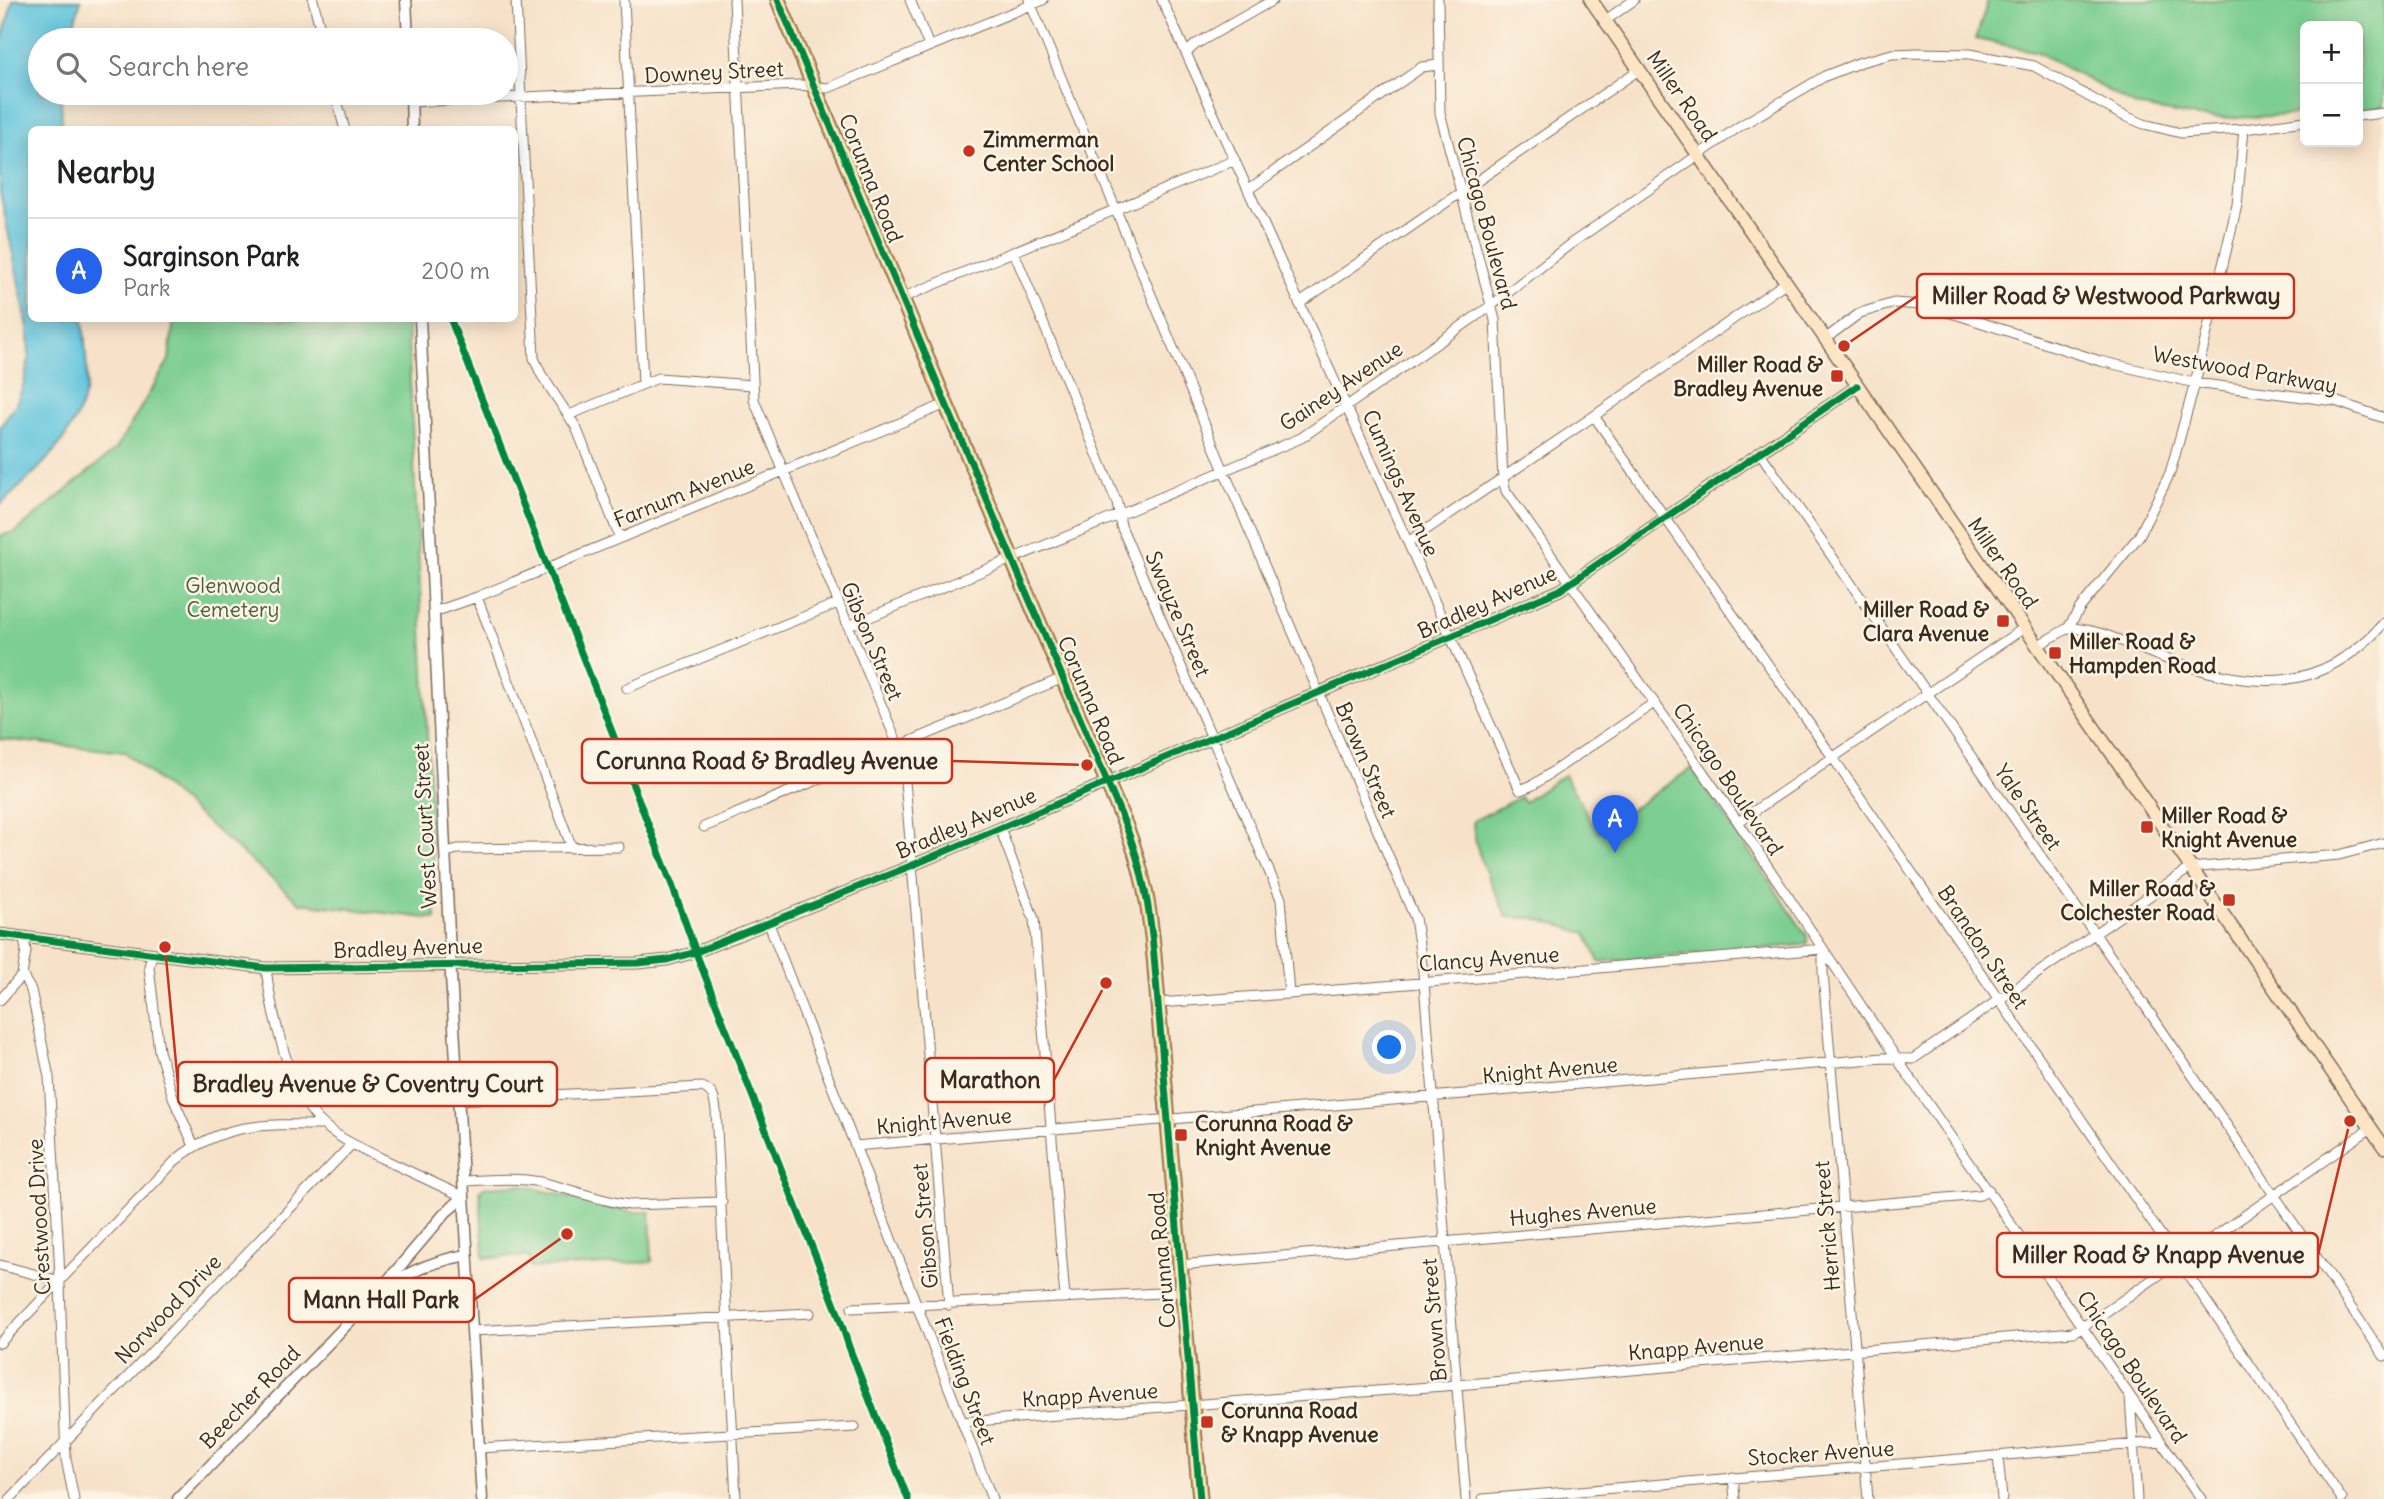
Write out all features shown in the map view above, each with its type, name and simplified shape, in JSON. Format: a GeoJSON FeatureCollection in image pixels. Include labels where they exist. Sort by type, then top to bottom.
{"type":"FeatureCollection","features":[{"type":"Feature","properties":{"kind":"main road","name":"Corunna Road"},"geometry":{"type":"LineString","coordinates":[[778,0],[1134,845],[1146,891],[1158,1003],[1200,1499]]}},
{"type":"Feature","properties":{"kind":"main road","name":"Miller Road"},"geometry":{"type":"LineString","coordinates":[[1591,0],[2384,1147]]}},
{"type":"Feature","properties":{"kind":"street"},"geometry":{"type":"LineString","coordinates":[[313,0],[320,28]]}},
{"type":"Feature","properties":{"kind":"street"},"geometry":{"type":"LineString","coordinates":[[406,0],[407,28]]}},
{"type":"Feature","properties":{"kind":"street"},"geometry":{"type":"LineString","coordinates":[[516,0],[517,28]]}},
{"type":"Feature","properties":{"kind":"street"},"geometry":{"type":"LineString","coordinates":[[624,0],[643,383]]}},
{"type":"Feature","properties":{"kind":"street","name":"Gibson Street"},"geometry":{"type":"LineString","coordinates":[[734,0],[754,400],[903,757],[949,1305]]}},
{"type":"Feature","properties":{"kind":"street"},"geometry":{"type":"LineString","coordinates":[[910,0],[929,46]]}},
{"type":"Feature","properties":{"kind":"street","name":"Downey Street"},"geometry":{"type":"LineString","coordinates":[[518,98],[800,85],[828,88],[1030,3],[1043,0]]}},
{"type":"Feature","properties":{"kind":"street","name":"Cumings Avenue"},"geometry":{"type":"LineString","coordinates":[[1162,0],[1520,790],[1533,785],[1654,703]]}},
{"type":"Feature","properties":{"kind":"street"},"geometry":{"type":"LineString","coordinates":[[1186,53],[1273,0]]}},
{"type":"Feature","properties":{"kind":"street","name":"Chicago Boulevard"},"geometry":{"type":"LineString","coordinates":[[1438,0],[1440,113],[1495,320],[1503,479],[1506,491],[1738,822],[2201,1499]]}},
{"type":"Feature","properties":{"kind":"street"},"geometry":{"type":"LineString","coordinates":[[1606,20],[1634,0]]}},
{"type":"Feature","properties":{"kind":"street","name":"Brown Street"},"geometry":{"type":"LineString","coordinates":[[1030,3],[1114,211],[1415,918],[1423,983],[1466,1499]]}},
{"type":"Feature","properties":{"kind":"street"},"geometry":{"type":"LineString","coordinates":[[518,39],[534,358],[541,374],[576,426],[620,538]]}},
{"type":"Feature","properties":{"kind":"street","name":"Gainey Avenue"},"geometry":{"type":"LineString","coordinates":[[848,626],[1301,438],[1492,305],[1569,245],[1740,126],[1825,76],[1861,62],[1892,54],[1970,54],[2034,66],[2120,114],[2144,124],[2181,133],[2300,122]]}},
{"type":"Feature","properties":{"kind":"street"},"geometry":{"type":"LineString","coordinates":[[1249,189],[1422,67],[1438,65]]}},
{"type":"Feature","properties":{"kind":"street"},"geometry":{"type":"LineString","coordinates":[[1300,303],[1640,69]]}},
{"type":"Feature","properties":{"kind":"street"},"geometry":{"type":"LineString","coordinates":[[338,105],[344,126]]}},
{"type":"Feature","properties":{"kind":"street"},"geometry":{"type":"LineString","coordinates":[[411,105],[412,126]]}},
{"type":"Feature","properties":{"kind":"street"},"geometry":{"type":"LineString","coordinates":[[2363,115],[2384,113]]}},
{"type":"Feature","properties":{"kind":"street"},"geometry":{"type":"LineString","coordinates":[[2037,646],[2068,628],[2080,608],[2139,537],[2156,505],[2178,447],[2240,191],[2244,129]]}},
{"type":"Feature","properties":{"kind":"street"},"geometry":{"type":"LineString","coordinates":[[902,298],[1235,160]]}},
{"type":"Feature","properties":{"kind":"street","name":"Swayze Street"},"geometry":{"type":"LineString","coordinates":[[1014,251],[1117,503],[1121,526],[1281,899],[1289,995]]}},
{"type":"Feature","properties":{"kind":"street"},"geometry":{"type":"LineString","coordinates":[[1408,542],[1785,283]]}},
{"type":"Feature","properties":{"kind":"street","name":"Westwood Parkway"},"geometry":{"type":"LineString","coordinates":[[1825,339],[1860,313],[1894,303],[1921,305],[2100,361],[2194,383],[2335,401],[2384,418]]}},
{"type":"Feature","properties":{"kind":"street","name":"West Court Street"},"geometry":{"type":"LineString","coordinates":[[420,322],[451,964],[482,1499]]}},
{"type":"Feature","properties":{"kind":"street"},"geometry":{"type":"LineString","coordinates":[[569,415],[657,378],[752,385]]}},
{"type":"Feature","properties":{"kind":"street","name":"Bradley Avenue"},"geometry":{"type":"LineString","coordinates":[[0,934],[266,968],[638,963],[667,960],[707,948],[913,865],[1560,590],[1857,386]]}},
{"type":"Feature","properties":{"kind":"street","name":"Farnum Avenue"},"geometry":{"type":"LineString","coordinates":[[434,612],[477,597],[946,404]]}},
{"type":"Feature","properties":{"kind":"street","name":"Brandon Street"},"geometry":{"type":"LineString","coordinates":[[1594,416],[2342,1499]]}},
{"type":"Feature","properties":{"kind":"street","name":"Yale Street"},"geometry":{"type":"LineString","coordinates":[[1760,453],[2384,1356]]}},
{"type":"Feature","properties":{"kind":"street"},"geometry":{"type":"LineString","coordinates":[[477,597],[572,848]]}},
{"type":"Feature","properties":{"kind":"street"},"geometry":{"type":"LineString","coordinates":[[627,688],[838,603]]}},
{"type":"Feature","properties":{"kind":"street"},"geometry":{"type":"LineString","coordinates":[[2068,628],[2088,628],[2165,659],[2224,675],[2276,681],[2311,676],[2333,666],[2365,645],[2384,623]]}},
{"type":"Feature","properties":{"kind":"street"},"geometry":{"type":"LineString","coordinates":[[1738,822],[2024,628]]}},
{"type":"Feature","properties":{"kind":"street"},"geometry":{"type":"LineString","coordinates":[[704,827],[1063,678]]}},
{"type":"Feature","properties":{"kind":"street"},"geometry":{"type":"LineString","coordinates":[[1000,828],[1034,919],[1065,1298]]}},
{"type":"Feature","properties":{"kind":"street"},"geometry":{"type":"LineString","coordinates":[[2190,867],[2339,855],[2384,843]]}},
{"type":"Feature","properties":{"kind":"street"},"geometry":{"type":"LineString","coordinates":[[446,852],[619,847]]}},
{"type":"Feature","properties":{"kind":"street","name":"Knight Avenue"},"geometry":{"type":"LineString","coordinates":[[855,1146],[1831,1063],[1913,1059],[2190,867]]}},
{"type":"Feature","properties":{"kind":"street","name":"Fielding Street"},"geometry":{"type":"LineString","coordinates":[[769,924],[992,1499]]}},
{"type":"Feature","properties":{"kind":"street","name":"Crestwood Drive"},"geometry":{"type":"LineString","coordinates":[[24,938],[26,951],[22,975],[31,990],[49,1077],[65,1441],[74,1499]]}},
{"type":"Feature","properties":{"kind":"street","name":"Clancy Avenue"},"geometry":{"type":"LineString","coordinates":[[1158,1003],[1289,995],[1823,949]]}},
{"type":"Feature","properties":{"kind":"street","name":"Herrick Street"},"geometry":{"type":"LineString","coordinates":[[1823,949],[1868,1499]]}},
{"type":"Feature","properties":{"kind":"street"},"geometry":{"type":"LineString","coordinates":[[152,954],[149,979],[159,1051],[174,1100],[194,1146]]}},
{"type":"Feature","properties":{"kind":"street"},"geometry":{"type":"LineString","coordinates":[[266,968],[282,1046],[294,1079],[310,1108],[324,1125],[352,1144],[464,1197]]}},
{"type":"Feature","properties":{"kind":"street"},"geometry":{"type":"LineString","coordinates":[[0,1000],[22,975]]}},
{"type":"Feature","properties":{"kind":"street"},"geometry":{"type":"LineString","coordinates":[[459,1101],[702,1087],[710,1090],[716,1110],[722,1202],[736,1499]]}},
{"type":"Feature","properties":{"kind":"street"},"geometry":{"type":"LineString","coordinates":[[0,1343],[176,1160],[194,1146],[220,1134],[249,1126],[324,1125]]}},
{"type":"Feature","properties":{"kind":"street","name":"Knapp Avenue"},"geometry":{"type":"LineString","coordinates":[[962,1422],[1457,1385],[2073,1332],[2371,1128]]}},
{"type":"Feature","properties":{"kind":"street","name":"Norwood Drive"},"geometry":{"type":"LineString","coordinates":[[10,1499],[352,1144]]}},
{"type":"Feature","properties":{"kind":"street"},"geometry":{"type":"LineString","coordinates":[[464,1181],[538,1182],[630,1205],[722,1202]]}},
{"type":"Feature","properties":{"kind":"street","name":"Hughes Avenue"},"geometry":{"type":"LineString","coordinates":[[1180,1265],[1844,1208],[1980,1195],[1989,1191]]}},
{"type":"Feature","properties":{"kind":"street","name":"Beecher Road"},"geometry":{"type":"LineString","coordinates":[[178,1499],[379,1291],[446,1212],[464,1197]]}},
{"type":"Feature","properties":{"kind":"street","name":"Beecher Road"},"geometry":{"type":"LineString","coordinates":[[379,1291],[417,1269],[441,1260],[467,1255]]}},
{"type":"Feature","properties":{"kind":"street"},"geometry":{"type":"LineString","coordinates":[[0,1265],[60,1281]]}},
{"type":"Feature","properties":{"kind":"street"},"geometry":{"type":"LineString","coordinates":[[852,1308],[1181,1292]]}},
{"type":"Feature","properties":{"kind":"street"},"geometry":{"type":"LineString","coordinates":[[472,1331],[810,1313]]}},
{"type":"Feature","properties":{"kind":"street"},"geometry":{"type":"LineString","coordinates":[[2130,1395],[2137,1499]]}},
{"type":"Feature","properties":{"kind":"street"},"geometry":{"type":"LineString","coordinates":[[479,1448],[855,1427]]}},
{"type":"Feature","properties":{"kind":"street","name":"Stocker Avenue"},"geometry":{"type":"LineString","coordinates":[[1483,1499],[2162,1442]]}},
{"type":"Feature","properties":{"kind":"street"},"geometry":{"type":"LineString","coordinates":[[1998,1456],[2002,1499]]}},
{"type":"Feature","properties":{"kind":"street"},"geometry":{"type":"LineString","coordinates":[[1733,1477],[1735,1499]]}},
{"type":"Feature","properties":{"kind":"green space"},"geometry":{"type":"Polygon","coordinates":[[[1988,0],[2384,0],[2384,108],[2363,110],[2363,21],[2300,21],[2300,114],[2236,118],[2196,117],[2136,106],[2038,52],[1976,39],[1988,0]]]}},
{"type":"Feature","properties":{"kind":"green space","name":"Glenwood Cemetery"},"geometry":{"type":"Polygon","coordinates":[[[174,322],[407,322],[436,919],[300,903],[125,752],[0,739],[0,536],[17,531],[116,449],[169,360],[174,322]]]}},
{"type":"Feature","properties":{"kind":"green space"},"geometry":{"type":"Polygon","coordinates":[[[1692,768],[1807,936],[1807,943],[1599,962],[1586,933],[1534,918],[1507,917],[1481,858],[1473,821],[1520,797],[1524,802],[1564,775],[1598,832],[1692,768]]]}},
{"type":"Feature","properties":{"kind":"green space"},"geometry":{"type":"Polygon","coordinates":[[[520,1185],[631,1212],[650,1212],[652,1262],[530,1268],[529,1256],[484,1258],[480,1190],[484,1187],[520,1185]]]}},
{"type":"Feature","properties":{"kind":"water"},"geometry":{"type":"Polygon","coordinates":[[[13,0],[81,0],[73,28],[28,28],[28,105],[61,105],[62,126],[28,126],[28,322],[83,322],[86,389],[81,407],[63,439],[40,467],[0,505],[0,427],[16,404],[29,359],[28,327],[0,192],[0,47],[13,0]]]}},
{"type":"Feature","properties":{"kind":"cycle path"},"geometry":{"type":"LineString","coordinates":[[778,0],[1137,857],[1145,889],[1152,939],[1200,1499]]}},
{"type":"Feature","properties":{"kind":"cycle path"},"geometry":{"type":"LineString","coordinates":[[452,322],[908,1499]]}},
{"type":"Feature","properties":{"kind":"cycle path"},"geometry":{"type":"LineString","coordinates":[[0,934],[266,968],[638,963],[667,960],[696,952],[913,865],[1560,590],[1857,386]]}},
{"type":"Feature","properties":{"kind":"place","name":"Zimmerman Center School"},"geometry":{"type":"Point","coordinates":[969,151]}},
{"type":"Feature","properties":{"kind":"place","name":"Miller Road & Westwood Parkway"},"geometry":{"type":"Point","coordinates":[1844,346]}},
{"type":"Feature","properties":{"kind":"place","name":"Miller Road & Bradley Avenue"},"geometry":{"type":"Point","coordinates":[1837,376]}},
{"type":"Feature","properties":{"kind":"place","name":"Miller Road & Clara Avenue"},"geometry":{"type":"Point","coordinates":[2003,621]}},
{"type":"Feature","properties":{"kind":"place","name":"Miller Road & Hampden Road"},"geometry":{"type":"Point","coordinates":[2055,653]}},
{"type":"Feature","properties":{"kind":"place","name":"Corunna Road & Bradley Avenue"},"geometry":{"type":"Point","coordinates":[1087,765]}},
{"type":"Feature","properties":{"kind":"place","name":"Miller Road & Knight Avenue"},"geometry":{"type":"Point","coordinates":[2147,827]}},
{"type":"Feature","properties":{"kind":"place","name":"Sarginson Park"},"geometry":{"type":"Point","coordinates":[1615,853]}},
{"type":"Feature","properties":{"kind":"place","name":"Miller Road & Colchester Road"},"geometry":{"type":"Point","coordinates":[2229,900]}},
{"type":"Feature","properties":{"kind":"place","name":"Bradley Avenue & Coventry Court"},"geometry":{"type":"Point","coordinates":[165,947]}},
{"type":"Feature","properties":{"kind":"place","name":"Marathon"},"geometry":{"type":"Point","coordinates":[1106,983]}},
{"type":"Feature","properties":{"kind":"place","name":"Miller Road & Knapp Avenue"},"geometry":{"type":"Point","coordinates":[2350,1121]}},
{"type":"Feature","properties":{"kind":"place","name":"Corunna Road & Knight Avenue"},"geometry":{"type":"Point","coordinates":[1181,1135]}},
{"type":"Feature","properties":{"kind":"place","name":"Mann Hall Park"},"geometry":{"type":"Point","coordinates":[567,1234]}},
{"type":"Feature","properties":{"kind":"place","name":"Corunna Road & Knapp Avenue"},"geometry":{"type":"Point","coordinates":[1207,1422]}}]}
